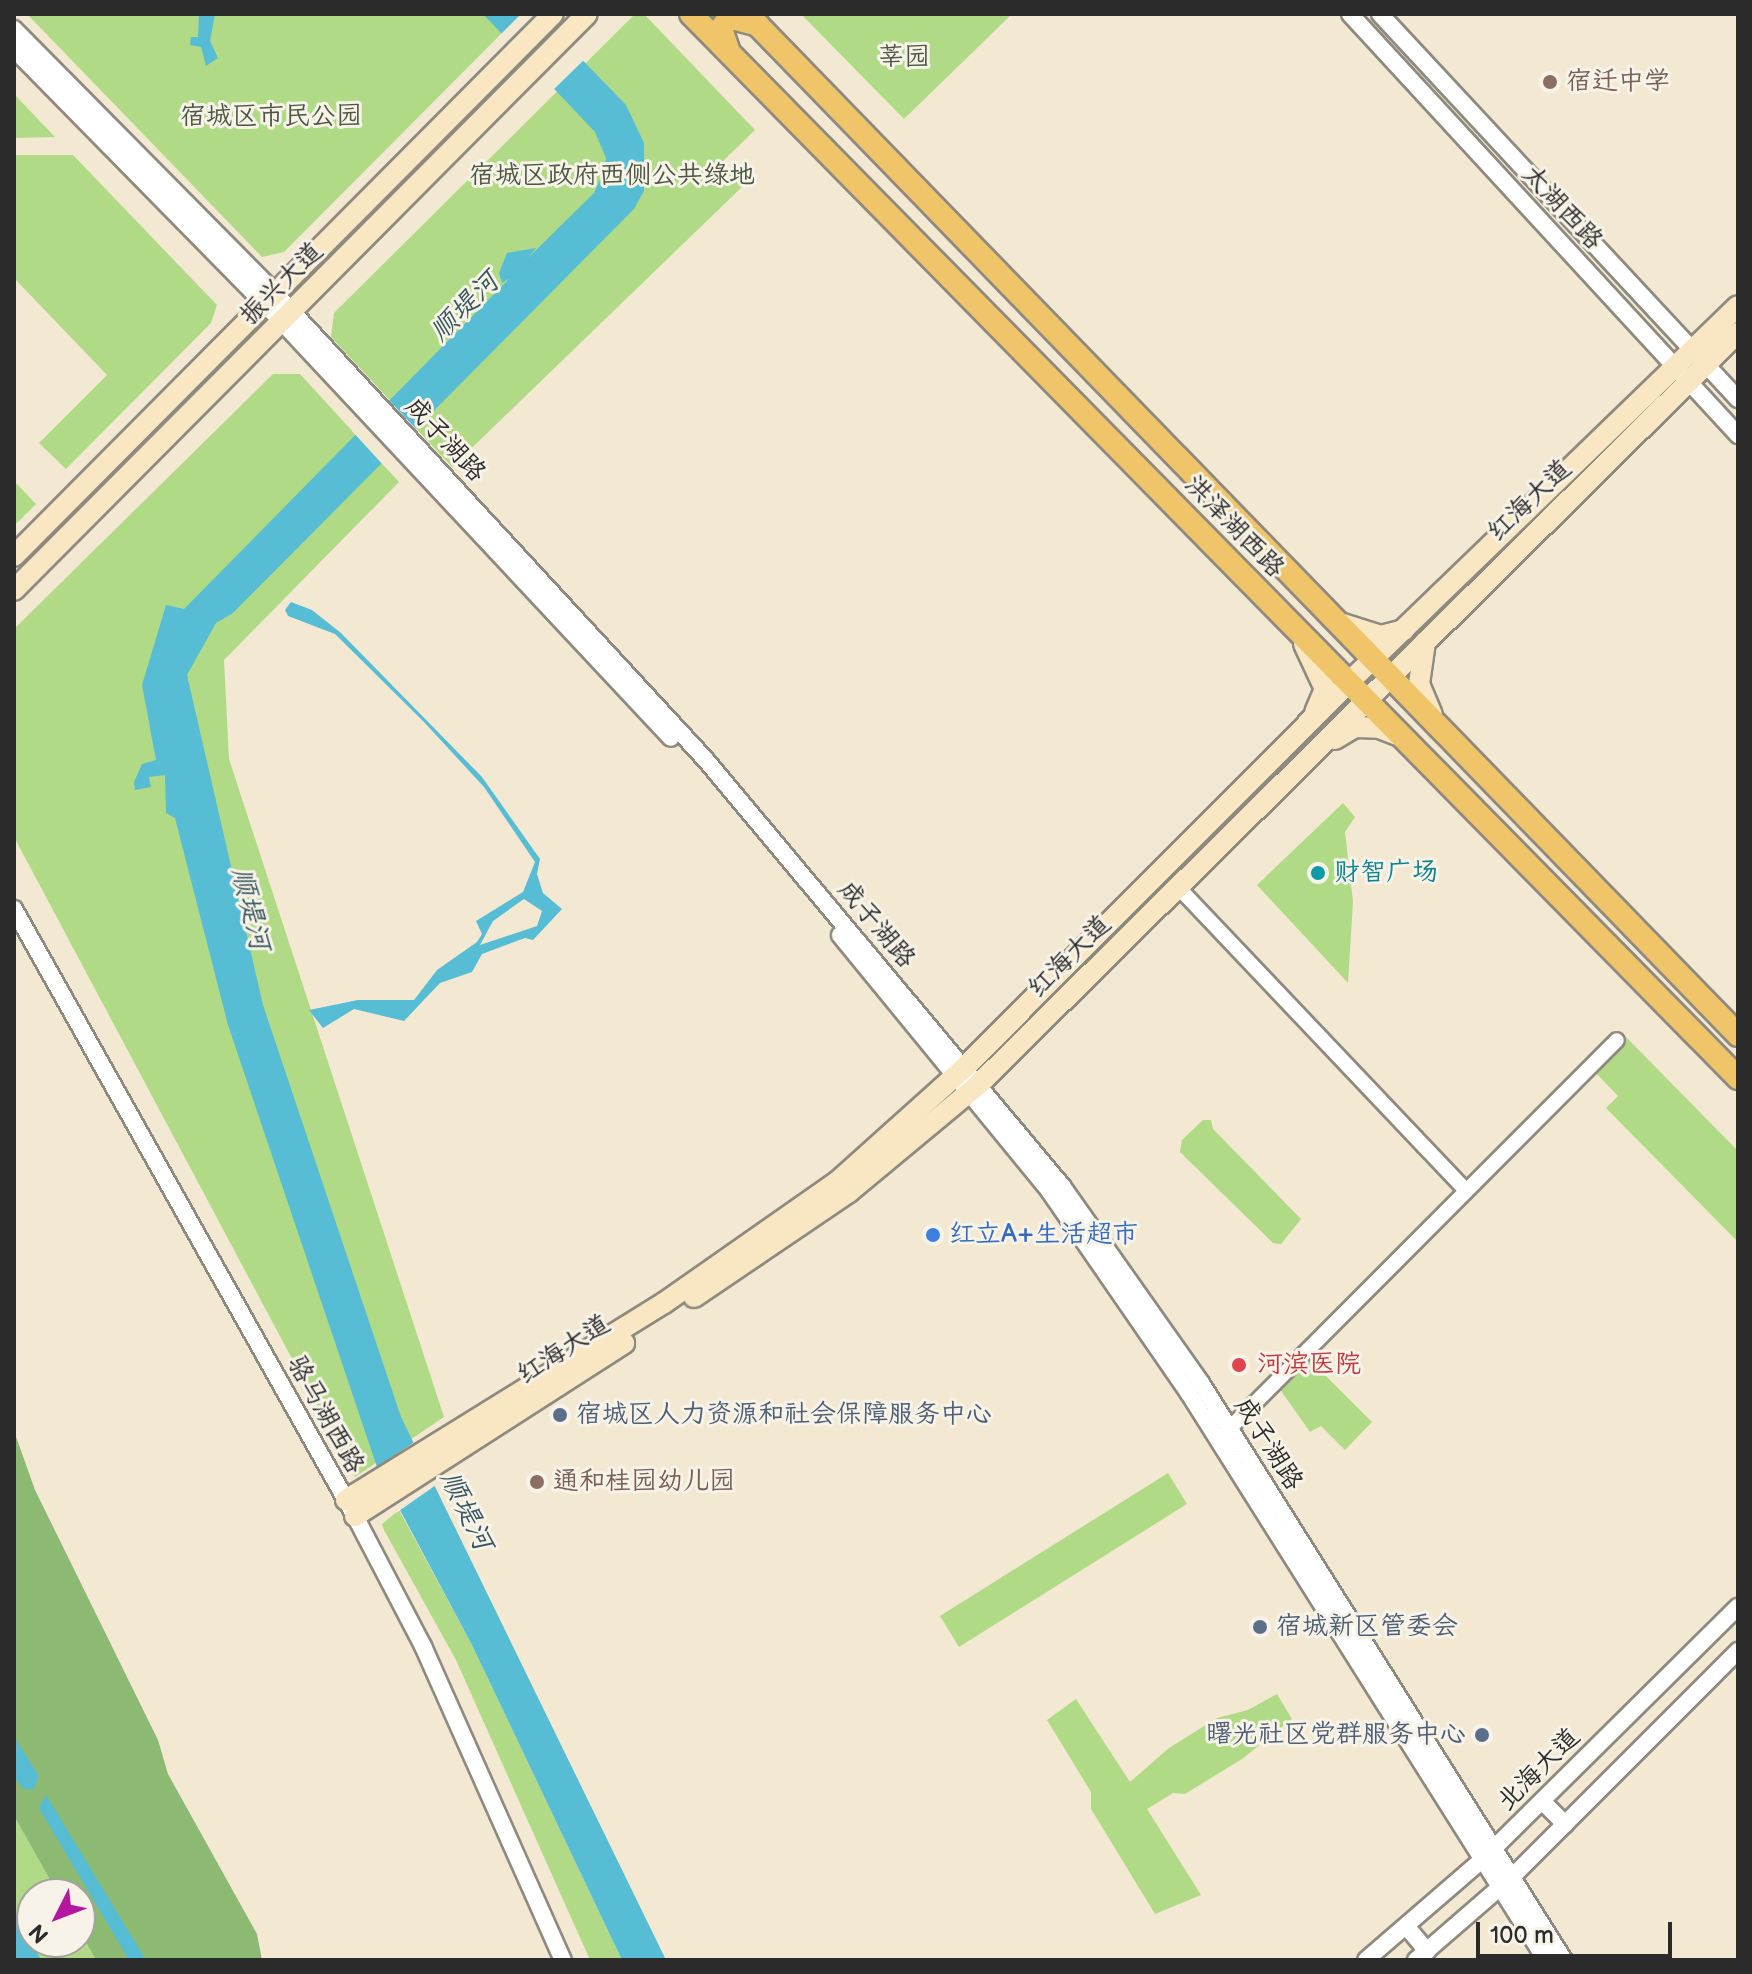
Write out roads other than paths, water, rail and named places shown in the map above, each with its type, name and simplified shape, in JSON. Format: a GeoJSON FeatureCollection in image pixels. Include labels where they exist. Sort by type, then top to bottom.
{"type":"FeatureCollection","features":[{"type":"Feature","properties":{"kind":"main road","name":"振兴大道"},"geometry":{"type":"LineString","coordinates":[[14,556],[553,14]]}},
{"type":"Feature","properties":{"kind":"main road","name":"振兴大道"},"geometry":{"type":"LineString","coordinates":[[14,590],[587,14]]}},
{"type":"Feature","properties":{"kind":"main road","name":"洪泽湖西路"},"geometry":{"type":"LineString","coordinates":[[691,14],[1738,1078]]}},
{"type":"Feature","properties":{"kind":"main road"},"geometry":{"type":"LineString","coordinates":[[730,54],[722,39],[724,22],[741,17],[753,19]]}},
{"type":"Feature","properties":{"kind":"main road","name":"洪泽湖西路"},"geometry":{"type":"LineString","coordinates":[[753,19],[1738,1035]]}},
{"type":"Feature","properties":{"kind":"main road","name":"红海大道"},"geometry":{"type":"LineString","coordinates":[[1700,358],[1738,306]]}},
{"type":"Feature","properties":{"kind":"main road","name":"红海大道"},"geometry":{"type":"LineString","coordinates":[[1380,669],[1404,630],[1700,358],[1738,333]]}},
{"type":"Feature","properties":{"kind":"main road","name":"红海大道"},"geometry":{"type":"LineString","coordinates":[[455,1442],[664,1303],[837,1182],[959,1072],[1310,721],[1425,640],[1682,375]]}},
{"type":"Feature","properties":{"kind":"main road"},"geometry":{"type":"LineString","coordinates":[[1307,592],[1299,612],[1288,622],[1318,666],[1325,689],[1310,721]]}},
{"type":"Feature","properties":{"kind":"main road"},"geometry":{"type":"LineString","coordinates":[[1331,618],[1366,634],[1389,636],[1404,630]]}},
{"type":"Feature","properties":{"kind":"main road"},"geometry":{"type":"LineString","coordinates":[[1425,640],[1419,684],[1452,742],[1451,747],[1439,754],[1436,771]]}},
{"type":"Feature","properties":{"kind":"main road","name":"红海大道"},"geometry":{"type":"LineString","coordinates":[[455,1442],[781,1241],[974,1089],[1302,762],[1356,691]]}},
{"type":"Feature","properties":{"kind":"main road"},"geometry":{"type":"LineString","coordinates":[[1302,762],[1355,727],[1379,728],[1402,737]]}},
{"type":"Feature","properties":{"kind":"main road"},"geometry":{"type":"LineString","coordinates":[[350,1508],[455,1442]]}},
{"type":"Feature","properties":{"kind":"street","name":"太湖西路"},"geometry":{"type":"LineString","coordinates":[[1350,14],[1738,435]]}},
{"type":"Feature","properties":{"kind":"street","name":"太湖西路"},"geometry":{"type":"LineString","coordinates":[[1380,14],[1738,399]]}},
{"type":"Feature","properties":{"kind":"street","name":"成子湖路"},"geometry":{"type":"LineString","coordinates":[[14,29],[705,759],[974,1089],[1224,1434],[1508,1880],[1564,1960]]}},
{"type":"Feature","properties":{"kind":"street","name":"成子湖路"},"geometry":{"type":"LineString","coordinates":[[14,49],[270,298]]}},
{"type":"Feature","properties":{"kind":"street"},"geometry":{"type":"LineString","coordinates":[[1177,886],[1466,1191]]}},
{"type":"Feature","properties":{"kind":"street","name":"骆马湖西路"},"geometry":{"type":"LineString","coordinates":[[14,909],[350,1508],[423,1646],[563,1960]]}},
{"type":"Feature","properties":{"kind":"street"},"geometry":{"type":"LineString","coordinates":[[1224,1434],[1617,1040]]}},
{"type":"Feature","properties":{"kind":"street","name":"北海大道"},"geometry":{"type":"LineString","coordinates":[[1366,1960],[1490,1852],[1738,1607]]}},
{"type":"Feature","properties":{"kind":"street"},"geometry":{"type":"LineString","coordinates":[[1406,1926],[1421,1956],[1508,1880],[1738,1651]]}},
{"type":"Feature","properties":{"kind":"street"},"geometry":{"type":"LineString","coordinates":[[1542,1801],[1565,1824]]}},
{"type":"Feature","properties":{"kind":"street","name":"成子湖路"},"geometry":{"type":"LineString","coordinates":[[1508,1880],[1546,1960]]}},
{"type":"Feature","properties":{"kind":"water"},"geometry":{"type":"Polygon","coordinates":[[[199,14],[215,14],[210,41],[218,58],[206,66],[201,47],[190,45],[191,37],[198,37],[199,14]]]}},
{"type":"Feature","properties":{"kind":"water"},"geometry":{"type":"Polygon","coordinates":[[[483,14],[538,14],[626,105],[644,143],[644,191],[634,209],[233,613],[216,623],[187,675],[263,1005],[401,1417],[666,1960],[622,1960],[472,1645],[377,1467],[228,1025],[175,818],[166,813],[165,775],[149,777],[151,787],[135,790],[134,782],[142,764],[156,760],[142,685],[166,605],[184,609],[510,278],[502,283],[499,273],[507,253],[536,248],[528,258],[594,193],[604,171],[606,158],[595,132],[483,14]]]}},
{"type":"Feature","properties":{"kind":"water"},"geometry":{"type":"Polygon","coordinates":[[[291,602],[312,610],[341,633],[482,777],[540,859],[537,874],[543,893],[562,909],[533,940],[525,938],[482,954],[472,972],[440,983],[404,1021],[354,1009],[323,1028],[309,1010],[358,1000],[414,1000],[437,970],[477,942],[482,934],[476,921],[523,892],[535,862],[484,787],[424,722],[335,634],[288,616],[285,610],[291,602]],[[524,899],[493,921],[480,945],[537,926],[542,911],[524,899]]]}},
{"type":"Feature","properties":{"kind":"water"},"geometry":{"type":"Polygon","coordinates":[[[14,1737],[39,1776],[33,1790],[22,1788],[14,1776],[14,1737]]]}},
{"type":"Feature","properties":{"kind":"water"},"geometry":{"type":"Polygon","coordinates":[[[46,1795],[146,1960],[129,1960],[96,1904],[96,1878],[80,1878],[39,1808],[46,1795]]]}},
{"type":"Feature","properties":{"kind":"water"},"geometry":{"type":"Polygon","coordinates":[[[14,1909],[16,1958],[41,1960],[14,1960],[14,1909]]]}},
{"type":"Feature","properties":{"kind":"place","name":"宿迁中学"},"geometry":{"type":"Point","coordinates":[1550,82]}},
{"type":"Feature","properties":{"kind":"place","name":"财智广场"},"geometry":{"type":"Point","coordinates":[1318,873]}},
{"type":"Feature","properties":{"kind":"place","name":"红立A+生活超市"},"geometry":{"type":"Point","coordinates":[933,1235]}},
{"type":"Feature","properties":{"kind":"place","name":"河滨医院"},"geometry":{"type":"Point","coordinates":[1239,1365]}},
{"type":"Feature","properties":{"kind":"place","name":"宿城区人力资源和社会保障服务中心"},"geometry":{"type":"Point","coordinates":[560,1415]}},
{"type":"Feature","properties":{"kind":"place","name":"通和桂园幼儿园"},"geometry":{"type":"Point","coordinates":[537,1482]}},
{"type":"Feature","properties":{"kind":"place","name":"宿城新区管委会"},"geometry":{"type":"Point","coordinates":[1260,1627]}},
{"type":"Feature","properties":{"kind":"place","name":"曙光社区党群服务中心"},"geometry":{"type":"Point","coordinates":[1482,1735]}},
{"type":"Feature","properties":{"kind":"park label","name":"莘园"},"geometry":{"type":"Point","coordinates":[904,58]}},
{"type":"Feature","properties":{"kind":"park label","name":"宿城区市民公园"},"geometry":{"type":"Point","coordinates":[271,117]}},
{"type":"Feature","properties":{"kind":"park label","name":"宿城区政府西侧公共绿地"},"geometry":{"type":"Point","coordinates":[612,176]}},
{"type":"Feature","properties":{"kind":"water label","name":"顺堤河"},"geometry":{"type":"Point","coordinates":[465,307]}},
{"type":"Feature","properties":{"kind":"water label","name":"顺堤河"},"geometry":{"type":"Point","coordinates":[250,909]}},
{"type":"Feature","properties":{"kind":"water label","name":"顺堤河"},"geometry":{"type":"Point","coordinates":[466,1511]}}]}
